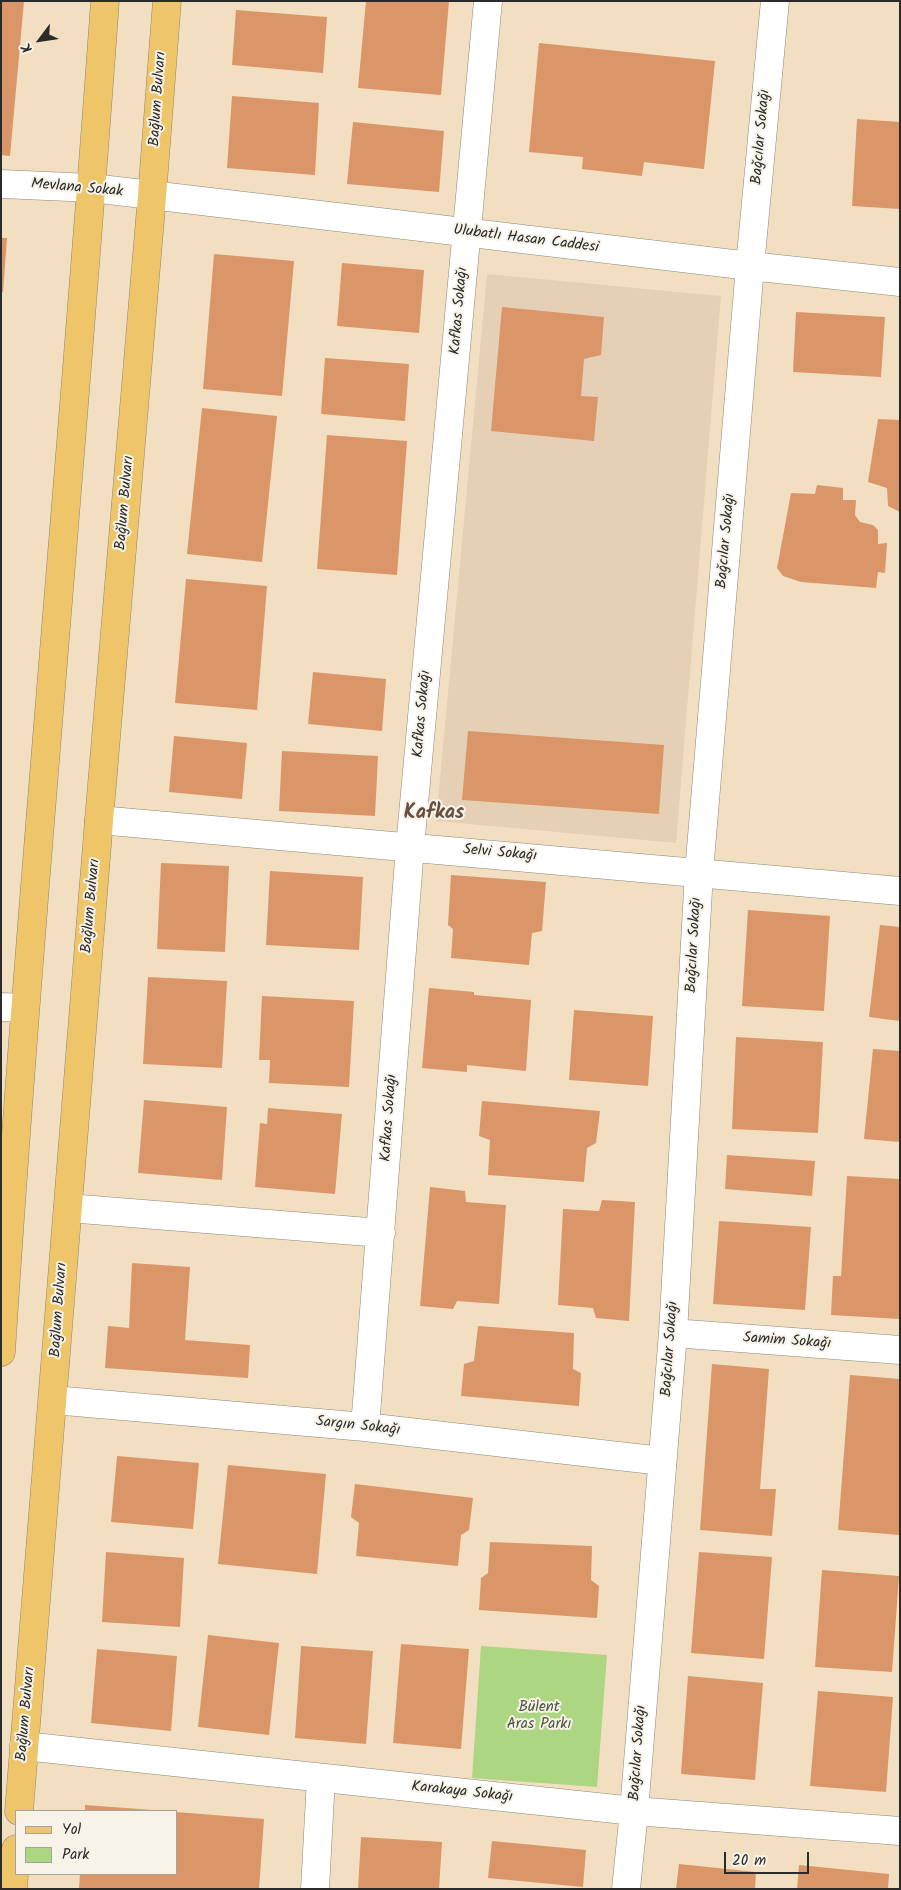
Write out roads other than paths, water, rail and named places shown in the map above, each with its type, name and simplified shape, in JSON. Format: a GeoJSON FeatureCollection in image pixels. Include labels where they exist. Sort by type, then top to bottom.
{"type":"FeatureCollection","features":[{"type":"Feature","properties":{"kind":"main road"},"geometry":{"type":"LineString","coordinates":[[1,1352],[13,1008],[92,188],[105,1]]}},
{"type":"Feature","properties":{"kind":"main road","name":"Bağlum Bulvarı"},"geometry":{"type":"LineString","coordinates":[[19,1810],[99,820],[152,196],[166,1]]}},
{"type":"Feature","properties":{"kind":"main road"},"geometry":{"type":"LineString","coordinates":[[13,1889],[15,1862]]}},
{"type":"Feature","properties":{"kind":"street","name":"Kafkas Sokağı"},"geometry":{"type":"LineString","coordinates":[[365,1427],[410,847],[488,1]]}},
{"type":"Feature","properties":{"kind":"street","name":"Bağcılar Sokağı"},"geometry":{"type":"LineString","coordinates":[[626,1889],[673,1333],[699,872],[750,266],[775,1]]}},
{"type":"Feature","properties":{"kind":"street","name":"Mevlana Sokak"},"geometry":{"type":"LineString","coordinates":[[1,184],[92,188],[152,196]]}},
{"type":"Feature","properties":{"kind":"street","name":"Ulubatlı Hasan Caddesi"},"geometry":{"type":"LineString","coordinates":[[152,196],[900,282]]}},
{"type":"Feature","properties":{"kind":"street","name":"Selvi Sokağı"},"geometry":{"type":"LineString","coordinates":[[99,820],[900,890]]}},
{"type":"Feature","properties":{"kind":"street"},"geometry":{"type":"LineString","coordinates":[[68,1208],[381,1233]]}},
{"type":"Feature","properties":{"kind":"street","name":"Samim Sokağı"},"geometry":{"type":"LineString","coordinates":[[673,1333],[900,1350]]}},
{"type":"Feature","properties":{"kind":"street","name":"Sargın Sokağı"},"geometry":{"type":"LineString","coordinates":[[53,1400],[365,1427],[662,1461]]}},
{"type":"Feature","properties":{"kind":"street","name":"Karakaya Sokağı"},"geometry":{"type":"LineString","coordinates":[[24,1746],[634,1811],[900,1831]]}},
{"type":"Feature","properties":{"kind":"street"},"geometry":{"type":"LineString","coordinates":[[315,1889],[322,1778]]}},
{"type":"Feature","properties":{"kind":"district","name":"Kafkas"},"geometry":{"type":"Point","coordinates":[434,815]}},
{"type":"Feature","properties":{"kind":"park label","name":"Bülent Aras Parkı"},"geometry":{"type":"Point","coordinates":[539,1716]}}]}
